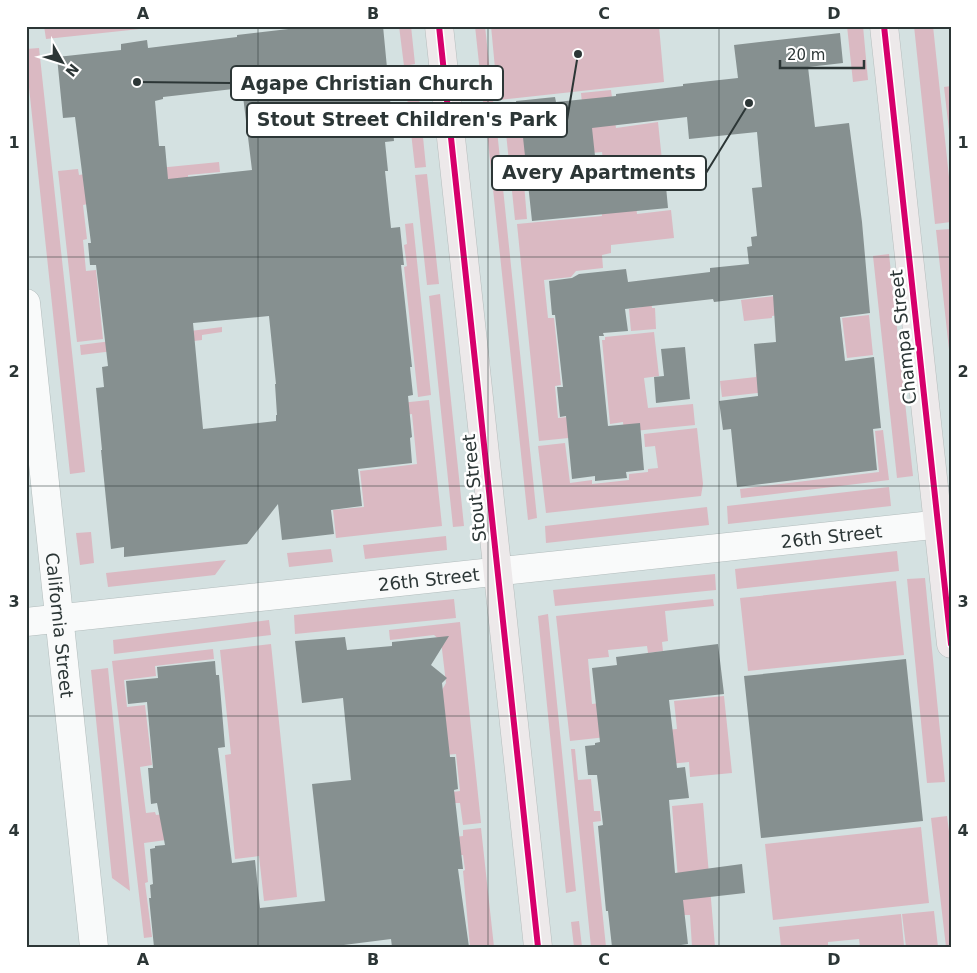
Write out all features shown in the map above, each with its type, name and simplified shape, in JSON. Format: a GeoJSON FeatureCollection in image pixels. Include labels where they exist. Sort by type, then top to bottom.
{"type":"FeatureCollection","features":[{"type":"Feature","properties":{"kind":"main road","name":"Stout Street"},"geometry":{"type":"LineString","coordinates":[[439,26],[538,947]]}},
{"type":"Feature","properties":{"kind":"main road","name":"Champa Street"},"geometry":{"type":"LineString","coordinates":[[884,26],[944,524],[951,644]]}},
{"type":"Feature","properties":{"kind":"street","name":"California Street"},"geometry":{"type":"LineString","coordinates":[[26,303],[94,947]]}},
{"type":"Feature","properties":{"kind":"street","name":"26th Street"},"geometry":{"type":"LineString","coordinates":[[26,622],[944,524]]}},
{"type":"Feature","properties":{"kind":"shaded area"},"geometry":{"type":"Polygon","coordinates":[[[44,26],[168,26],[46,39],[44,26]]]}},
{"type":"Feature","properties":{"kind":"shaded area"},"geometry":{"type":"Polygon","coordinates":[[[399,26],[411,26],[415,64],[404,66],[399,26]]]}},
{"type":"Feature","properties":{"kind":"shaded area"},"geometry":{"type":"Polygon","coordinates":[[[475,26],[485,26],[496,128],[486,129],[475,26]]]}},
{"type":"Feature","properties":{"kind":"shaded area"},"geometry":{"type":"Polygon","coordinates":[[[491,26],[659,26],[664,82],[498,100],[491,26]]]}},
{"type":"Feature","properties":{"kind":"shaded area"},"geometry":{"type":"Polygon","coordinates":[[[847,26],[863,26],[868,80],[853,82],[847,26]]]}},
{"type":"Feature","properties":{"kind":"shaded area"},"geometry":{"type":"Polygon","coordinates":[[[914,26],[933,26],[951,196],[951,222],[935,224],[914,26]]]}},
{"type":"Feature","properties":{"kind":"shaded area"},"geometry":{"type":"Polygon","coordinates":[[[39,48],[85,472],[70,474],[26,59],[26,49],[39,48]]]}},
{"type":"Feature","properties":{"kind":"shaded area"},"geometry":{"type":"Polygon","coordinates":[[[951,86],[951,148],[944,87],[951,86]]]}},
{"type":"Feature","properties":{"kind":"shaded area"},"geometry":{"type":"Polygon","coordinates":[[[418,87],[426,167],[415,168],[406,88],[418,87]]]}},
{"type":"Feature","properties":{"kind":"shaded area"},"geometry":{"type":"Polygon","coordinates":[[[611,90],[616,128],[658,122],[663,170],[605,177],[602,152],[522,160],[527,219],[515,220],[506,133],[584,125],[581,93],[611,90]]]}},
{"type":"Feature","properties":{"kind":"shaded area"},"geometry":{"type":"Polygon","coordinates":[[[497,130],[537,518],[528,520],[487,132],[497,130]]]}},
{"type":"Feature","properties":{"kind":"shaded area"},"geometry":{"type":"Polygon","coordinates":[[[219,162],[220,172],[188,175],[189,193],[176,197],[158,168],[219,162]]]}},
{"type":"Feature","properties":{"kind":"shaded area"},"geometry":{"type":"Polygon","coordinates":[[[78,169],[79,175],[85,174],[88,204],[83,205],[87,239],[83,240],[86,271],[96,270],[103,339],[77,342],[58,171],[78,169]]]}},
{"type":"Feature","properties":{"kind":"shaded area"},"geometry":{"type":"Polygon","coordinates":[[[427,174],[439,284],[427,285],[415,175],[427,174]]]}},
{"type":"Feature","properties":{"kind":"shaded area"},"geometry":{"type":"Polygon","coordinates":[[[633,180],[637,214],[671,210],[674,238],[611,245],[611,253],[602,255],[603,268],[576,271],[571,277],[544,280],[548,318],[554,318],[561,385],[555,386],[558,418],[606,413],[588,436],[539,441],[517,224],[602,216],[599,184],[633,180]]]}},
{"type":"Feature","properties":{"kind":"shaded area"},"geometry":{"type":"Polygon","coordinates":[[[413,223],[431,395],[418,397],[404,267],[407,266],[404,245],[407,244],[405,224],[413,223]]]}},
{"type":"Feature","properties":{"kind":"shaded area"},"geometry":{"type":"Polygon","coordinates":[[[951,229],[951,368],[936,230],[951,229]]]}},
{"type":"Feature","properties":{"kind":"shaded area"},"geometry":{"type":"Polygon","coordinates":[[[889,254],[913,476],[897,478],[873,256],[889,254]]]}},
{"type":"Feature","properties":{"kind":"shaded area"},"geometry":{"type":"Polygon","coordinates":[[[649,280],[652,308],[655,308],[656,329],[631,331],[629,309],[642,307],[640,281],[649,280]]]}},
{"type":"Feature","properties":{"kind":"shaded area"},"geometry":{"type":"Polygon","coordinates":[[[440,294],[464,526],[453,527],[429,296],[440,294]]]}},
{"type":"Feature","properties":{"kind":"shaded area"},"geometry":{"type":"Polygon","coordinates":[[[793,294],[790,314],[744,321],[741,300],[793,294]]]}},
{"type":"Feature","properties":{"kind":"shaded area"},"geometry":{"type":"Polygon","coordinates":[[[869,315],[873,355],[847,358],[842,318],[869,315]]]}},
{"type":"Feature","properties":{"kind":"shaded area"},"geometry":{"type":"Polygon","coordinates":[[[222,327],[222,332],[202,335],[202,340],[81,355],[80,345],[222,327]]]}},
{"type":"Feature","properties":{"kind":"shaded area"},"geometry":{"type":"Polygon","coordinates":[[[654,332],[659,376],[644,378],[648,408],[693,404],[695,425],[624,432],[623,422],[610,424],[602,340],[605,340],[605,337],[654,332]]]}},
{"type":"Feature","properties":{"kind":"shaded area"},"geometry":{"type":"Polygon","coordinates":[[[756,374],[803,388],[722,397],[720,381],[756,377],[756,374]]]}},
{"type":"Feature","properties":{"kind":"shaded area"},"geometry":{"type":"Polygon","coordinates":[[[429,400],[442,526],[336,538],[333,510],[364,507],[360,471],[417,464],[412,414],[387,417],[381,405],[429,400]]]}},
{"type":"Feature","properties":{"kind":"shaded area"},"geometry":{"type":"Polygon","coordinates":[[[697,428],[703,484],[701,496],[546,513],[538,446],[565,443],[570,483],[592,480],[592,484],[629,480],[629,474],[648,472],[648,469],[658,468],[655,446],[645,447],[644,434],[697,428]]]}},
{"type":"Feature","properties":{"kind":"shaded area"},"geometry":{"type":"Polygon","coordinates":[[[883,430],[889,480],[741,498],[740,489],[879,472],[875,431],[883,430]]]}},
{"type":"Feature","properties":{"kind":"shaded area"},"geometry":{"type":"Polygon","coordinates":[[[889,487],[891,506],[728,524],[727,506],[889,487]]]}},
{"type":"Feature","properties":{"kind":"shaded area"},"geometry":{"type":"Polygon","coordinates":[[[707,507],[709,525],[546,543],[545,526],[707,507]]]}},
{"type":"Feature","properties":{"kind":"shaded area"},"geometry":{"type":"Polygon","coordinates":[[[91,532],[94,563],[80,565],[76,533],[91,532]]]}},
{"type":"Feature","properties":{"kind":"shaded area"},"geometry":{"type":"Polygon","coordinates":[[[446,536],[447,550],[365,559],[363,545],[446,536]]]}},
{"type":"Feature","properties":{"kind":"shaded area"},"geometry":{"type":"Polygon","coordinates":[[[331,549],[333,562],[289,567],[287,553],[331,549]]]}},
{"type":"Feature","properties":{"kind":"shaded area"},"geometry":{"type":"Polygon","coordinates":[[[897,551],[899,571],[737,589],[735,569],[897,551]]]}},
{"type":"Feature","properties":{"kind":"shaded area"},"geometry":{"type":"Polygon","coordinates":[[[226,560],[215,575],[108,587],[106,573],[226,560]]]}},
{"type":"Feature","properties":{"kind":"shaded area"},"geometry":{"type":"Polygon","coordinates":[[[715,574],[716,590],[555,606],[553,590],[715,574]]]}},
{"type":"Feature","properties":{"kind":"shaded area"},"geometry":{"type":"Polygon","coordinates":[[[925,578],[945,782],[927,783],[907,579],[925,578]]]}},
{"type":"Feature","properties":{"kind":"shaded area"},"geometry":{"type":"Polygon","coordinates":[[[896,581],[904,655],[748,671],[740,598],[896,581]]]}},
{"type":"Feature","properties":{"kind":"shaded area"},"geometry":{"type":"Polygon","coordinates":[[[454,599],[456,618],[295,634],[294,615],[454,599]]]}},
{"type":"Feature","properties":{"kind":"shaded area"},"geometry":{"type":"Polygon","coordinates":[[[713,599],[714,606],[665,611],[668,641],[662,642],[663,651],[648,653],[647,646],[608,650],[609,657],[588,659],[592,704],[618,701],[643,733],[570,741],[556,616],[713,599]]]}},
{"type":"Feature","properties":{"kind":"shaded area"},"geometry":{"type":"Polygon","coordinates":[[[548,614],[576,891],[566,893],[538,616],[548,614]]]}},
{"type":"Feature","properties":{"kind":"shaded area"},"geometry":{"type":"Polygon","coordinates":[[[269,620],[271,635],[114,654],[113,640],[269,620]]]}},
{"type":"Feature","properties":{"kind":"shaded area"},"geometry":{"type":"Polygon","coordinates":[[[460,622],[481,823],[463,825],[460,803],[453,803],[452,792],[460,791],[456,754],[445,755],[439,695],[446,683],[441,641],[434,635],[390,640],[389,630],[460,622]]]}},
{"type":"Feature","properties":{"kind":"shaded area"},"geometry":{"type":"Polygon","coordinates":[[[271,644],[297,897],[264,901],[259,856],[235,859],[225,755],[231,754],[220,650],[271,644]]]}},
{"type":"Feature","properties":{"kind":"shaded area"},"geometry":{"type":"Polygon","coordinates":[[[213,649],[214,659],[155,666],[156,676],[124,680],[127,707],[145,705],[152,765],[140,767],[146,813],[164,814],[166,840],[144,843],[148,882],[145,883],[152,937],[144,938],[112,661],[213,649]]]}},
{"type":"Feature","properties":{"kind":"shaded area"},"geometry":{"type":"Polygon","coordinates":[[[108,668],[130,891],[112,878],[91,670],[108,668]]]}},
{"type":"Feature","properties":{"kind":"shaded area"},"geometry":{"type":"Polygon","coordinates":[[[724,696],[732,773],[690,777],[689,762],[649,766],[646,732],[677,729],[674,701],[724,696]]]}},
{"type":"Feature","properties":{"kind":"shaded area"},"geometry":{"type":"Polygon","coordinates":[[[571,749],[575,749],[578,780],[591,779],[594,811],[600,811],[601,821],[593,822],[606,947],[591,947],[571,749]]]}},
{"type":"Feature","properties":{"kind":"shaded area"},"geometry":{"type":"Polygon","coordinates":[[[703,803],[715,947],[692,947],[690,915],[681,915],[672,806],[703,803]]]}},
{"type":"Feature","properties":{"kind":"shaded area"},"geometry":{"type":"Polygon","coordinates":[[[947,816],[951,847],[951,947],[946,947],[931,818],[947,816]]]}},
{"type":"Feature","properties":{"kind":"shaded area"},"geometry":{"type":"Polygon","coordinates":[[[921,827],[929,903],[773,920],[765,844],[921,827]]]}},
{"type":"Feature","properties":{"kind":"shaded area"},"geometry":{"type":"Polygon","coordinates":[[[481,828],[494,947],[470,947],[463,855],[457,855],[455,837],[463,836],[463,830],[481,828]]]}},
{"type":"Feature","properties":{"kind":"shaded area"},"geometry":{"type":"Polygon","coordinates":[[[934,911],[938,947],[906,947],[902,914],[934,911]]]}},
{"type":"Feature","properties":{"kind":"shaded area"},"geometry":{"type":"Polygon","coordinates":[[[901,914],[904,946],[860,947],[859,939],[828,942],[828,947],[781,947],[779,927],[901,914]]]}},
{"type":"Feature","properties":{"kind":"shaded area"},"geometry":{"type":"Polygon","coordinates":[[[579,921],[582,947],[574,947],[571,922],[579,921]]]}},
{"type":"Feature","properties":{"kind":"building"},"geometry":{"type":"Polygon","coordinates":[[[314,26],[383,26],[394,141],[385,142],[388,171],[385,171],[391,228],[400,227],[404,265],[401,265],[412,367],[410,367],[413,395],[408,396],[412,437],[410,438],[412,463],[358,469],[362,506],[331,510],[334,534],[282,540],[278,504],[247,544],[124,557],[124,547],[111,549],[96,388],[104,387],[102,367],[108,366],[96,265],[90,265],[88,243],[91,243],[75,117],[63,118],[57,57],[121,50],[121,44],[147,40],[148,48],[237,37],[237,35],[314,26]],[[242,88],[163,97],[163,99],[155,101],[159,146],[165,146],[168,179],[252,170],[242,88]],[[269,316],[193,323],[203,429],[276,421],[276,384],[269,316]]]}},
{"type":"Feature","properties":{"kind":"building"},"geometry":{"type":"Polygon","coordinates":[[[840,33],[843,63],[808,67],[815,127],[849,123],[862,222],[870,313],[840,317],[845,361],[874,357],[881,428],[873,429],[877,470],[737,487],[731,429],[723,430],[719,401],[758,396],[754,344],[776,342],[773,295],[714,302],[713,299],[625,309],[628,331],[603,333],[604,336],[599,336],[608,426],[640,423],[644,470],[626,472],[627,478],[595,481],[595,476],[572,479],[566,416],[560,417],[557,387],[563,387],[549,281],[572,278],[579,274],[626,269],[628,282],[710,272],[710,268],[749,264],[747,247],[752,246],[751,237],[757,236],[752,188],[762,187],[757,132],[689,139],[687,117],[592,128],[598,184],[665,176],[668,208],[532,221],[522,128],[519,128],[516,101],[555,97],[556,102],[616,96],[616,94],[683,86],[683,84],[738,78],[734,45],[840,33]]]}},
{"type":"Feature","properties":{"kind":"building"},"geometry":{"type":"Polygon","coordinates":[[[685,347],[690,399],[656,403],[654,377],[664,376],[661,349],[685,347]]]}},
{"type":"Feature","properties":{"kind":"building"},"geometry":{"type":"Polygon","coordinates":[[[449,636],[431,665],[447,678],[442,683],[450,757],[455,757],[458,789],[454,790],[463,869],[458,869],[469,947],[392,947],[391,939],[328,947],[154,947],[149,898],[151,898],[150,885],[153,884],[150,849],[155,848],[155,846],[165,845],[157,803],[151,804],[148,768],[153,768],[147,702],[128,704],[126,681],[158,678],[157,667],[215,661],[216,675],[219,675],[225,747],[218,748],[232,863],[255,860],[260,908],[325,901],[312,784],[351,780],[343,698],[302,703],[295,641],[345,637],[347,650],[392,646],[392,642],[449,636]]]}},
{"type":"Feature","properties":{"kind":"building"},"geometry":{"type":"Polygon","coordinates":[[[718,644],[724,694],[669,700],[677,768],[685,767],[689,798],[669,800],[675,873],[742,864],[745,893],[683,900],[688,944],[681,945],[681,947],[612,947],[608,911],[606,911],[598,826],[603,825],[597,775],[588,775],[585,746],[595,745],[595,743],[600,742],[592,668],[617,665],[616,657],[718,644]]]}},
{"type":"Feature","properties":{"kind":"building"},"geometry":{"type":"Polygon","coordinates":[[[906,659],[923,821],[761,838],[744,676],[906,659]]]}},
{"type":"Feature","properties":{"kind":"cycle path"},"geometry":{"type":"LineString","coordinates":[[439,26],[538,947]]}},
{"type":"Feature","properties":{"kind":"cycle path"},"geometry":{"type":"LineString","coordinates":[[884,26],[951,644]]}},
{"type":"Feature","properties":{"kind":"place","name":"Stout Street Children's Park"},"geometry":{"type":"Point","coordinates":[578,54]}},
{"type":"Feature","properties":{"kind":"place","name":"Agape Christian Church"},"geometry":{"type":"Point","coordinates":[137,82]}},
{"type":"Feature","properties":{"kind":"place","name":"Avery Apartments"},"geometry":{"type":"Point","coordinates":[749,103]}}]}
